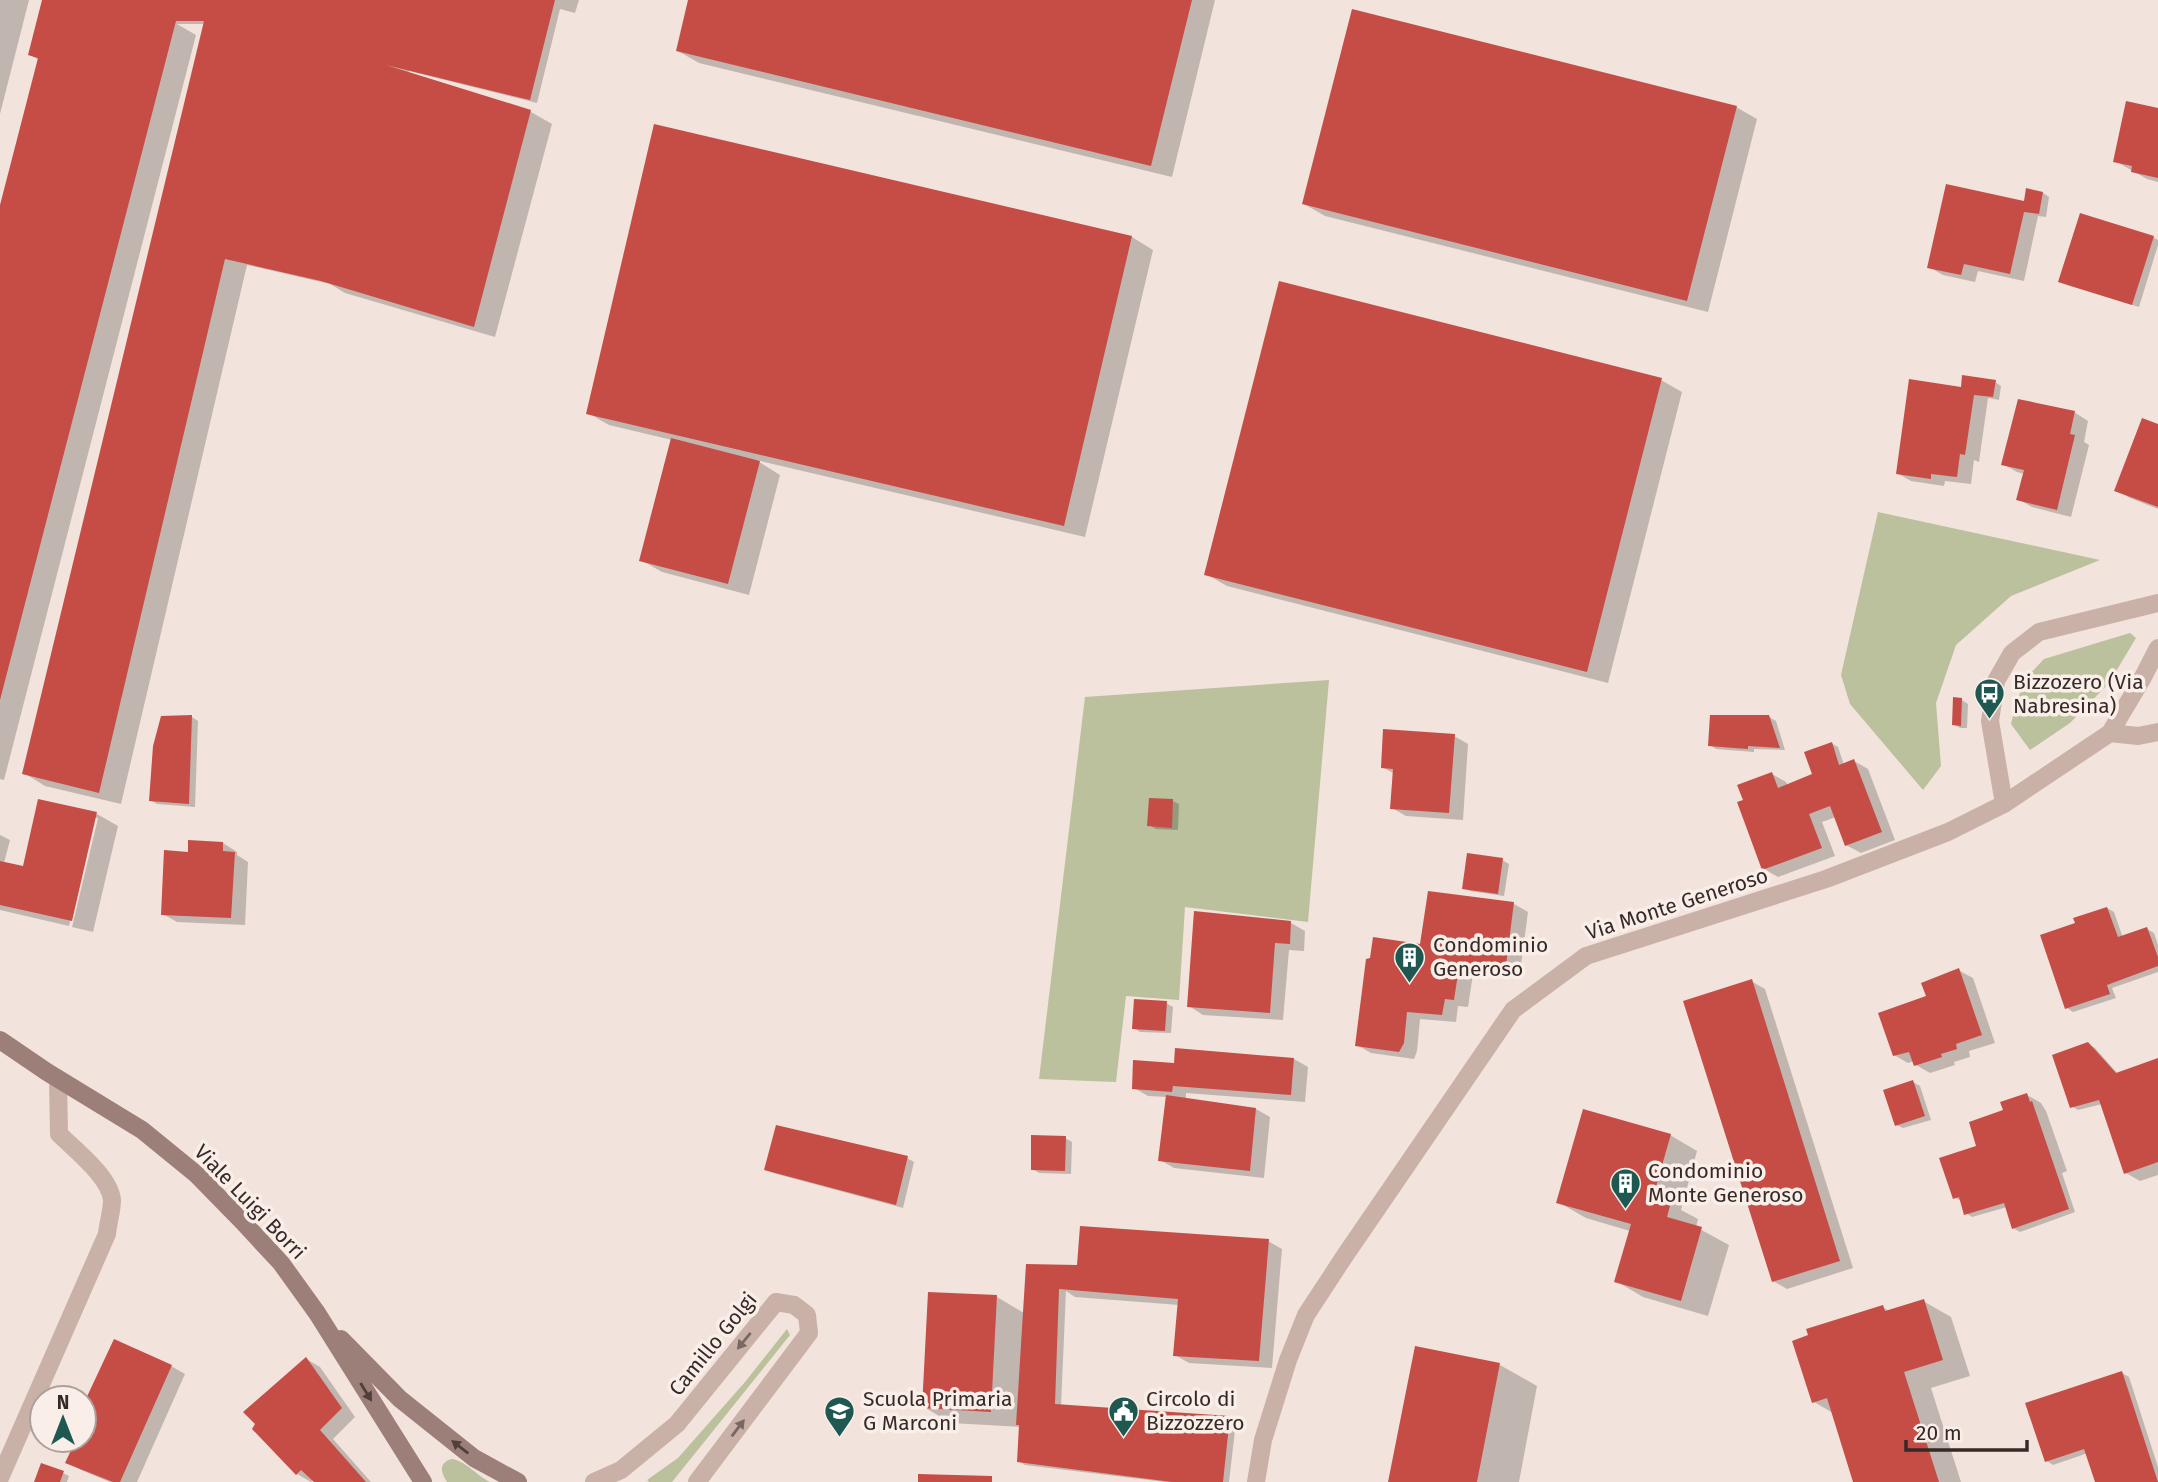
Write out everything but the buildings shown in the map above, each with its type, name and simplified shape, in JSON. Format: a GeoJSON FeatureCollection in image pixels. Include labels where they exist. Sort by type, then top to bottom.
{"type":"FeatureCollection","features":[{"type":"Feature","properties":{"kind":"main road","name":"Viale Luigi Borri"},"geometry":{"type":"LineString","coordinates":[[0,1040],[142,1130],[196,1174],[281,1263],[317,1313],[423,1482]]}},
{"type":"Feature","properties":{"kind":"main road","name":"Viale Luigi Borri"},"geometry":{"type":"LineString","coordinates":[[317,1313],[400,1399],[474,1458],[518,1482]]}},
{"type":"Feature","properties":{"kind":"street"},"geometry":{"type":"LineString","coordinates":[[2004,804],[1990,722],[1996,681],[2012,653],[2039,632],[2158,603]]}},
{"type":"Feature","properties":{"kind":"street","name":"Via Monte Generoso"},"geometry":{"type":"LineString","coordinates":[[1256,1482],[1263,1440],[1306,1315],[1513,1010],[1586,956],[1826,878],[1948,832],[2004,804],[2110,733],[2158,648]]}},
{"type":"Feature","properties":{"kind":"street"},"geometry":{"type":"LineString","coordinates":[[2110,733],[2138,736],[2158,732]]}},
{"type":"Feature","properties":{"kind":"street"},"geometry":{"type":"LineString","coordinates":[[0,1478],[7,1444],[107,1234],[112,1199],[107,1185],[59,1134],[58,1079]]}},
{"type":"Feature","properties":{"kind":"street","name":"Camillo Golgi"},"geometry":{"type":"LineString","coordinates":[[594,1482],[621,1471],[677,1424],[776,1302],[794,1305],[807,1315],[809,1333],[697,1482]]}},
{"type":"Feature","properties":{"kind":"green space"},"geometry":{"type":"Polygon","coordinates":[[[1878,512],[2100,560],[2011,596],[1956,645],[1936,703],[1941,766],[1923,790],[1850,704],[1841,675],[1878,512]]]}},
{"type":"Feature","properties":{"kind":"green space"},"geometry":{"type":"Polygon","coordinates":[[[2130,633],[2136,638],[2109,683],[2070,723],[2030,750],[2011,724],[2026,678],[2044,659],[2130,633]]]}},
{"type":"Feature","properties":{"kind":"green space"},"geometry":{"type":"Polygon","coordinates":[[[1329,680],[1308,922],[1185,907],[1179,1000],[1126,996],[1116,1082],[1039,1079],[1085,697],[1329,680]]]}},
{"type":"Feature","properties":{"kind":"green space"},"geometry":{"type":"Polygon","coordinates":[[[787,1329],[790,1335],[672,1482],[649,1482],[647,1480],[678,1458],[745,1382],[787,1329]]]}},
{"type":"Feature","properties":{"kind":"green space"},"geometry":{"type":"Polygon","coordinates":[[[451,1459],[461,1462],[490,1482],[447,1482],[442,1466],[451,1459]]]}},
{"type":"Feature","properties":{"kind":"place","name":"Bizzozero (Via Nabresina)"},"geometry":{"type":"Point","coordinates":[1990,721]}},
{"type":"Feature","properties":{"kind":"place","name":"Condominio Generoso"},"geometry":{"type":"Point","coordinates":[1410,984]}},
{"type":"Feature","properties":{"kind":"place","name":"Condominio Monte Generoso"},"geometry":{"type":"Point","coordinates":[1625,1210]}},
{"type":"Feature","properties":{"kind":"place","name":"Scuola Primaria G Marconi"},"geometry":{"type":"Point","coordinates":[840,1438]}},
{"type":"Feature","properties":{"kind":"place","name":"Circolo di Bizzozzero"},"geometry":{"type":"Point","coordinates":[1123,1438]}}]}
